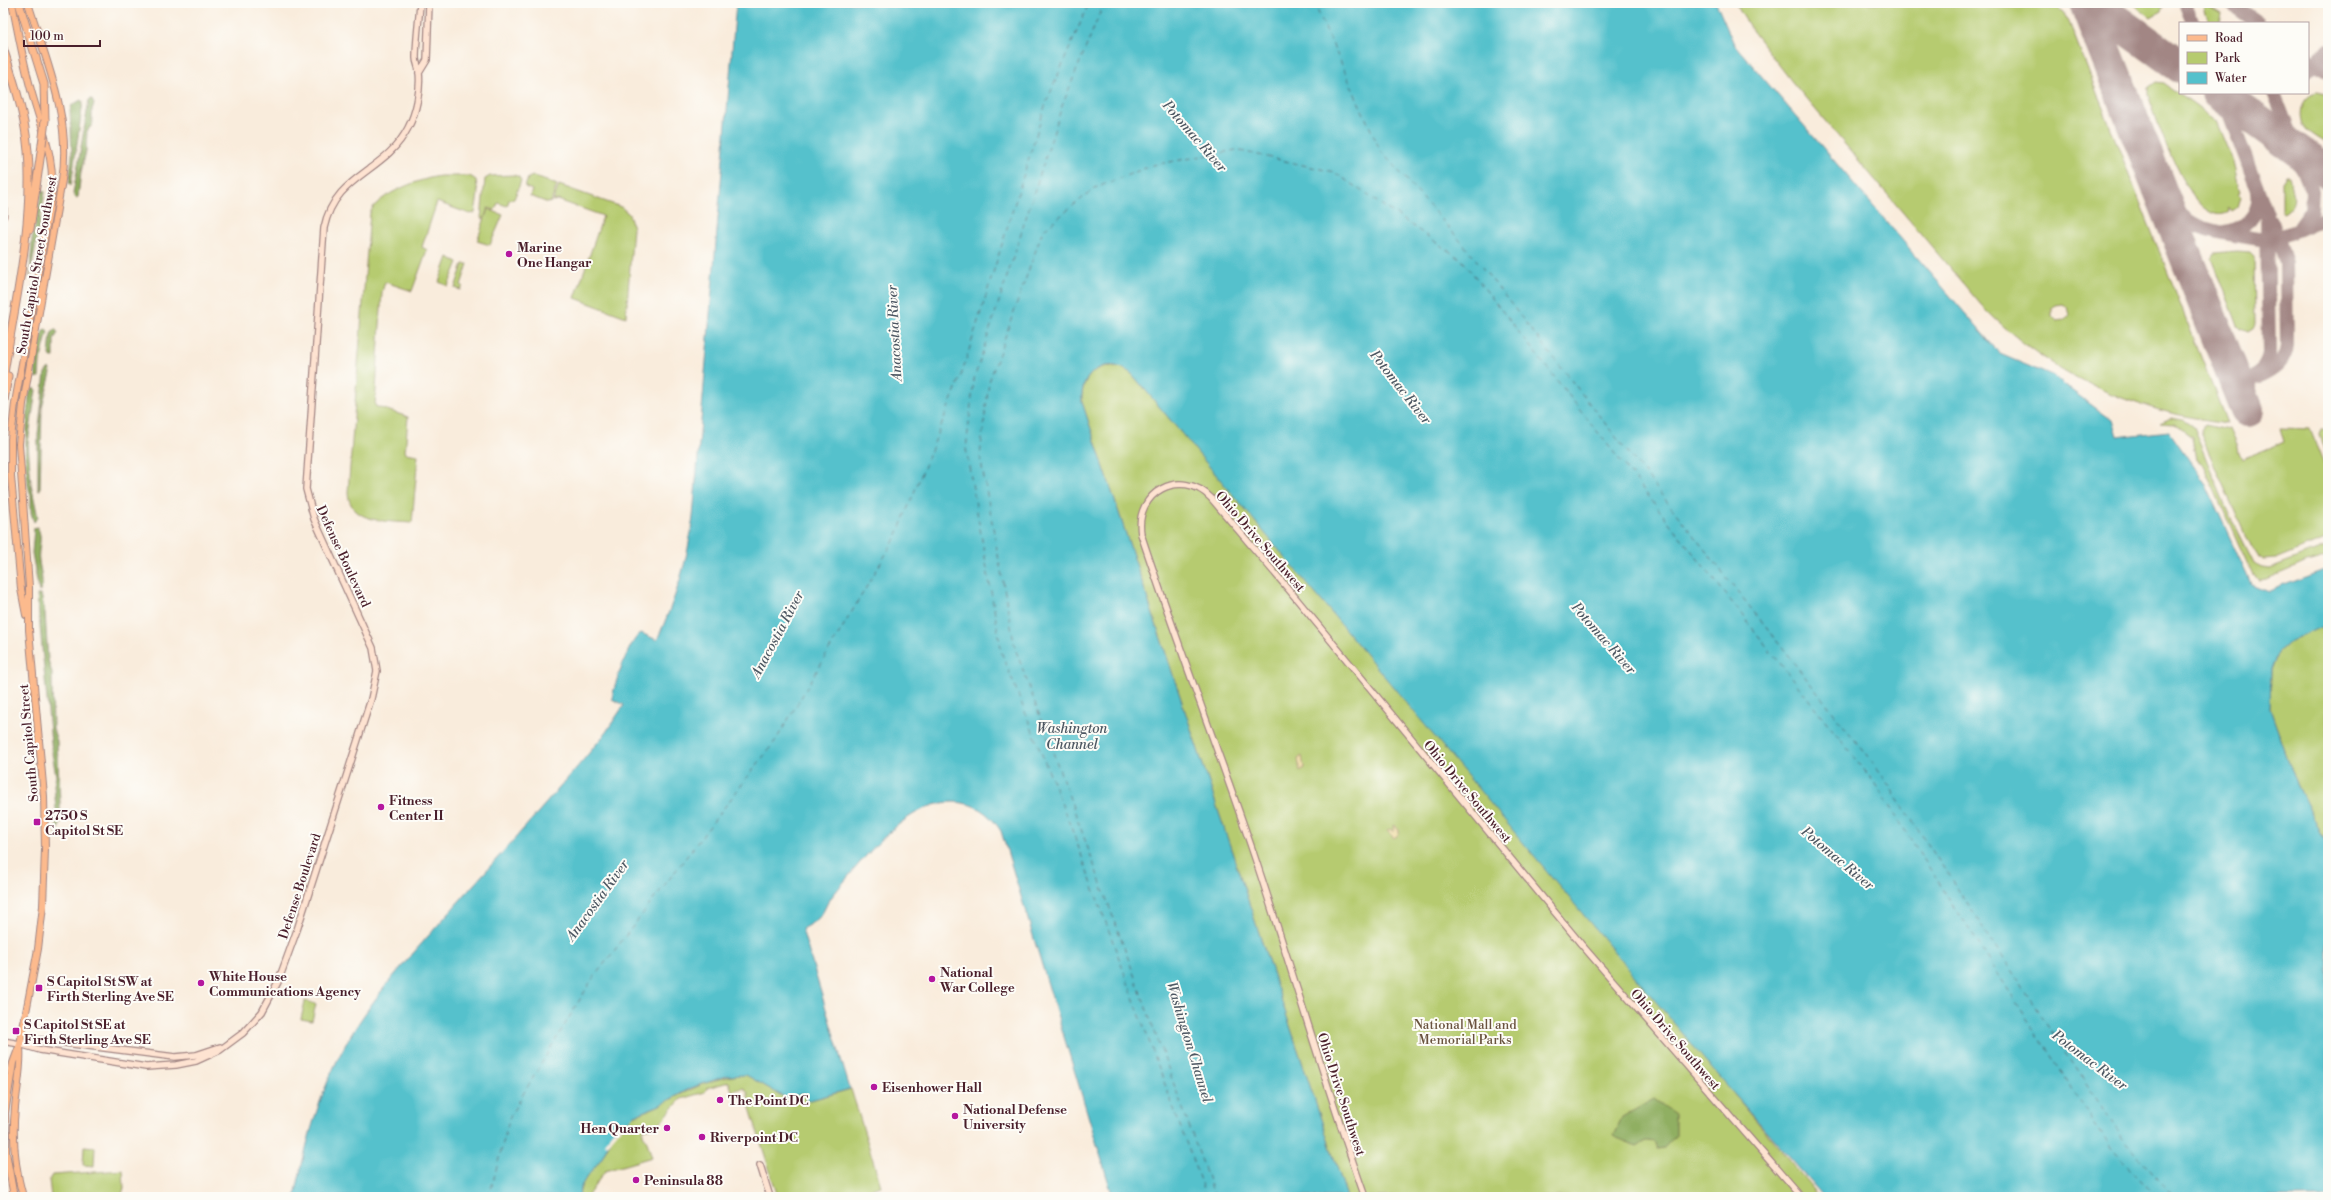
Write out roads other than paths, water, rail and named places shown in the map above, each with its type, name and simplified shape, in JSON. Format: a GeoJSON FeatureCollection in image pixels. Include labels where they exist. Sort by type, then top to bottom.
{"type":"FeatureCollection","features":[{"type":"Feature","properties":{"kind":"highway"},"geometry":{"type":"LineString","coordinates":[[3,407],[45,120],[44,84],[19,3]]}},
{"type":"Feature","properties":{"kind":"highway"},"geometry":{"type":"LineString","coordinates":[[3,48],[24,120],[29,170],[24,241],[3,380]]}},
{"type":"Feature","properties":{"kind":"highway"},"geometry":{"type":"LineString","coordinates":[[3,188],[3,216]]}},
{"type":"Feature","properties":{"kind":"main road"},"geometry":{"type":"LineString","coordinates":[[12,3],[31,89],[50,156],[53,176],[51,200],[11,435],[11,476],[22,589],[29,630]]}},
{"type":"Feature","properties":{"kind":"main road","name":"South Capitol Street Southwest"},"geometry":{"type":"LineString","coordinates":[[28,3],[61,112],[65,150],[63,176],[20,434],[19,472],[29,588],[29,630]]}},
{"type":"Feature","properties":{"kind":"main road","name":"South Capitol Street"},"geometry":{"type":"LineString","coordinates":[[20,1044],[39,938],[45,854],[44,796],[29,630]]}},
{"type":"Feature","properties":{"kind":"main road"},"geometry":{"type":"LineString","coordinates":[[14,1197],[6,1159],[4,1120],[13,1064],[20,1044]]}},
{"type":"Feature","properties":{"kind":"main road"},"geometry":{"type":"LineString","coordinates":[[20,1044],[22,1064],[15,1105],[14,1136],[16,1167],[22,1197]]}},
{"type":"Feature","properties":{"kind":"street"},"geometry":{"type":"LineString","coordinates":[[419,73],[416,59],[420,3]]}},
{"type":"Feature","properties":{"kind":"street"},"geometry":{"type":"LineString","coordinates":[[419,73],[427,60],[429,3]]}},
{"type":"Feature","properties":{"kind":"street","name":"Defense Boulevard"},"geometry":{"type":"LineString","coordinates":[[20,1044],[40,1050],[146,1067],[176,1065],[196,1061],[226,1046],[243,1033],[257,1018],[278,982],[297,930],[374,690],[376,664],[372,643],[308,502],[305,486],[326,220],[335,200],[344,188],[384,158],[403,136],[416,107],[419,73]]}},
{"type":"Feature","properties":{"kind":"street","name":"Ohio Drive Southwest"},"geometry":{"type":"LineString","coordinates":[[1365,1197],[1334,1107],[1253,854],[1175,637],[1141,534],[1140,520],[1145,504],[1156,492],[1170,485],[1191,485],[1202,490],[1211,498],[1307,611],[1620,991],[1801,1197]]}},
{"type":"Feature","properties":{"kind":"street","name":"Defense Boulevard"},"geometry":{"type":"LineString","coordinates":[[20,1044],[41,1040],[180,1057],[196,1056],[226,1046]]}},
{"type":"Feature","properties":{"kind":"street"},"geometry":{"type":"LineString","coordinates":[[3,1041],[20,1044]]}},
{"type":"Feature","properties":{"kind":"street"},"geometry":{"type":"LineString","coordinates":[[760,1165],[770,1197]]}},
{"type":"Feature","properties":{"kind":"water"},"geometry":{"type":"Polygon","coordinates":[[[736,3],[1716,3],[1734,44],[2000,354],[2052,376],[2112,420],[2117,437],[2169,431],[2205,483],[2251,584],[2268,591],[2328,569],[2328,624],[2288,643],[2277,653],[2271,669],[2270,709],[2296,782],[2328,848],[2328,1197],[1824,1197],[1713,1070],[1132,374],[1123,368],[1105,366],[1097,369],[1085,382],[1082,391],[1082,402],[1347,1197],[1113,1197],[1001,831],[994,821],[980,809],[963,803],[943,803],[924,809],[906,819],[888,834],[856,867],[829,901],[819,917],[802,929],[850,1089],[807,1101],[805,1093],[786,1098],[746,1075],[726,1076],[691,1088],[660,1105],[635,1115],[625,1123],[611,1138],[602,1158],[586,1178],[580,1188],[579,1197],[295,1197],[309,1136],[329,1077],[358,1023],[369,1007],[406,962],[604,735],[624,705],[612,699],[627,653],[636,637],[641,633],[657,640],[670,610],[688,549],[693,517],[736,3]]]}},
{"type":"Feature","properties":{"kind":"place","name":"Marine One Hangar"},"geometry":{"type":"Point","coordinates":[509,254]}},
{"type":"Feature","properties":{"kind":"place","name":"Fitness Center II"},"geometry":{"type":"Point","coordinates":[381,807]}},
{"type":"Feature","properties":{"kind":"place","name":"2750 S Capitol St SE"},"geometry":{"type":"Point","coordinates":[37,822]}},
{"type":"Feature","properties":{"kind":"place","name":"National War College"},"geometry":{"type":"Point","coordinates":[932,979]}},
{"type":"Feature","properties":{"kind":"place","name":"White House Communications Agency"},"geometry":{"type":"Point","coordinates":[201,983]}},
{"type":"Feature","properties":{"kind":"place","name":"S Capitol St SW at Firth Sterling Ave SE"},"geometry":{"type":"Point","coordinates":[39,988]}},
{"type":"Feature","properties":{"kind":"place","name":"S Capitol St SE at Firth Sterling Ave SE"},"geometry":{"type":"Point","coordinates":[16,1031]}},
{"type":"Feature","properties":{"kind":"place","name":"Eisenhower Hall"},"geometry":{"type":"Point","coordinates":[874,1087]}},
{"type":"Feature","properties":{"kind":"place","name":"The Point DC"},"geometry":{"type":"Point","coordinates":[720,1100]}},
{"type":"Feature","properties":{"kind":"place","name":"National Defense University"},"geometry":{"type":"Point","coordinates":[955,1116]}},
{"type":"Feature","properties":{"kind":"place","name":"Hen Quarter"},"geometry":{"type":"Point","coordinates":[667,1128]}},
{"type":"Feature","properties":{"kind":"place","name":"Riverpoint DC"},"geometry":{"type":"Point","coordinates":[702,1137]}},
{"type":"Feature","properties":{"kind":"place","name":"Peninsula 88"},"geometry":{"type":"Point","coordinates":[636,1180]}},
{"type":"Feature","properties":{"kind":"water label","name":"Potomac River"},"geometry":{"type":"Point","coordinates":[1195,136]}},
{"type":"Feature","properties":{"kind":"water label","name":"Anacostia River"},"geometry":{"type":"Point","coordinates":[894,333]}},
{"type":"Feature","properties":{"kind":"water label","name":"Potomac River"},"geometry":{"type":"Point","coordinates":[1401,387]}},
{"type":"Feature","properties":{"kind":"water label","name":"Anacostia River"},"geometry":{"type":"Point","coordinates":[777,634]}},
{"type":"Feature","properties":{"kind":"water label","name":"Potomac River"},"geometry":{"type":"Point","coordinates":[1604,638]}},
{"type":"Feature","properties":{"kind":"water label","name":"Washington Channel"},"geometry":{"type":"Point","coordinates":[1072,736]}},
{"type":"Feature","properties":{"kind":"water label","name":"Potomac River"},"geometry":{"type":"Point","coordinates":[1838,858]}},
{"type":"Feature","properties":{"kind":"water label","name":"Anacostia River"},"geometry":{"type":"Point","coordinates":[597,900]}},
{"type":"Feature","properties":{"kind":"water label","name":"Washington Channel"},"geometry":{"type":"Point","coordinates":[1190,1042]}},
{"type":"Feature","properties":{"kind":"water label","name":"Potomac River"},"geometry":{"type":"Point","coordinates":[2090,1060]}},
{"type":"Feature","properties":{"kind":"park label","name":"National Mall and Memorial Parks"},"geometry":{"type":"Point","coordinates":[1465,1032]}}]}
